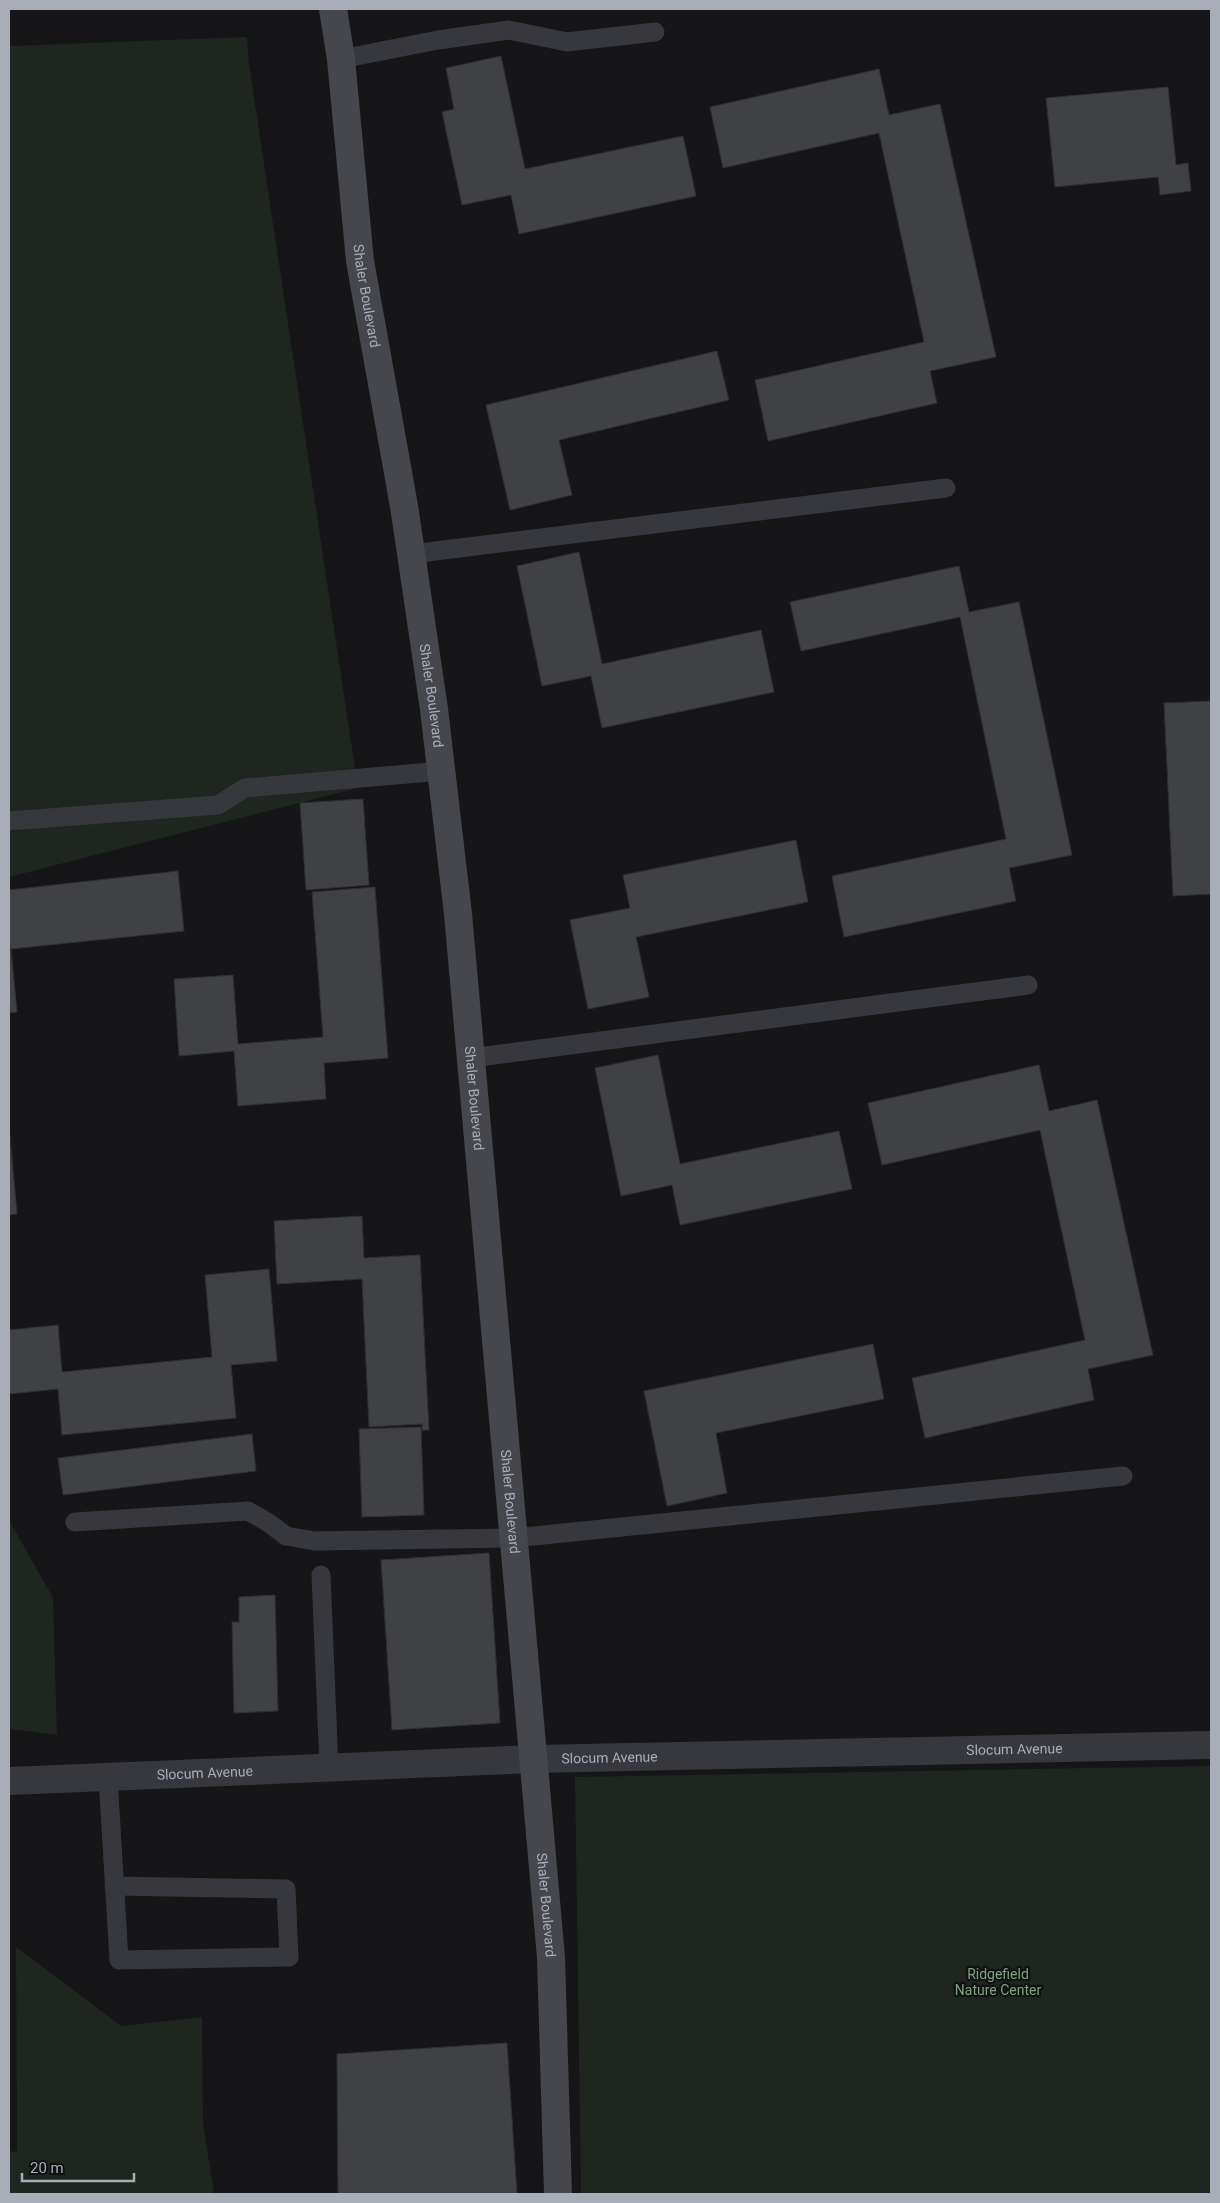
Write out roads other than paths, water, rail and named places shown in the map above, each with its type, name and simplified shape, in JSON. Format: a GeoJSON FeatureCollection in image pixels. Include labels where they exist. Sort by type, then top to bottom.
{"type":"FeatureCollection","features":[{"type":"Feature","properties":{"kind":"street","name":"Shaler Boulevard"},"geometry":{"type":"LineString","coordinates":[[333,9],[341,58],[360,261],[411,554],[442,771],[458,914],[551,1957],[558,2194]]}},
{"type":"Feature","properties":{"kind":"street","name":"Slocum Avenue"},"geometry":{"type":"LineString","coordinates":[[9,1781],[534,1759],[1211,1745]]}},
{"type":"Feature","properties":{"kind":"lane"},"geometry":{"type":"LineString","coordinates":[[341,58],[438,40],[509,30],[567,42],[655,32]]}},
{"type":"Feature","properties":{"kind":"lane"},"geometry":{"type":"LineString","coordinates":[[411,554],[946,488]]}},
{"type":"Feature","properties":{"kind":"lane"},"geometry":{"type":"LineString","coordinates":[[9,821],[218,805],[245,788],[442,771]]}},
{"type":"Feature","properties":{"kind":"lane"},"geometry":{"type":"LineString","coordinates":[[471,1058],[1028,985]]}},
{"type":"Feature","properties":{"kind":"lane"},"geometry":{"type":"LineString","coordinates":[[75,1522],[248,1511],[269,1523],[286,1536],[315,1541],[514,1538],[1123,1476]]}},
{"type":"Feature","properties":{"kind":"lane"},"geometry":{"type":"LineString","coordinates":[[321,1575],[329,1767]]}},
{"type":"Feature","properties":{"kind":"lane"},"geometry":{"type":"LineString","coordinates":[[108,1777],[114,1886],[119,1960],[289,1957],[286,1889],[114,1886]]}},
{"type":"Feature","properties":{"kind":"park label","name":"Ridgefield Nature Center"},"geometry":{"type":"Point","coordinates":[998,1982]}}]}
